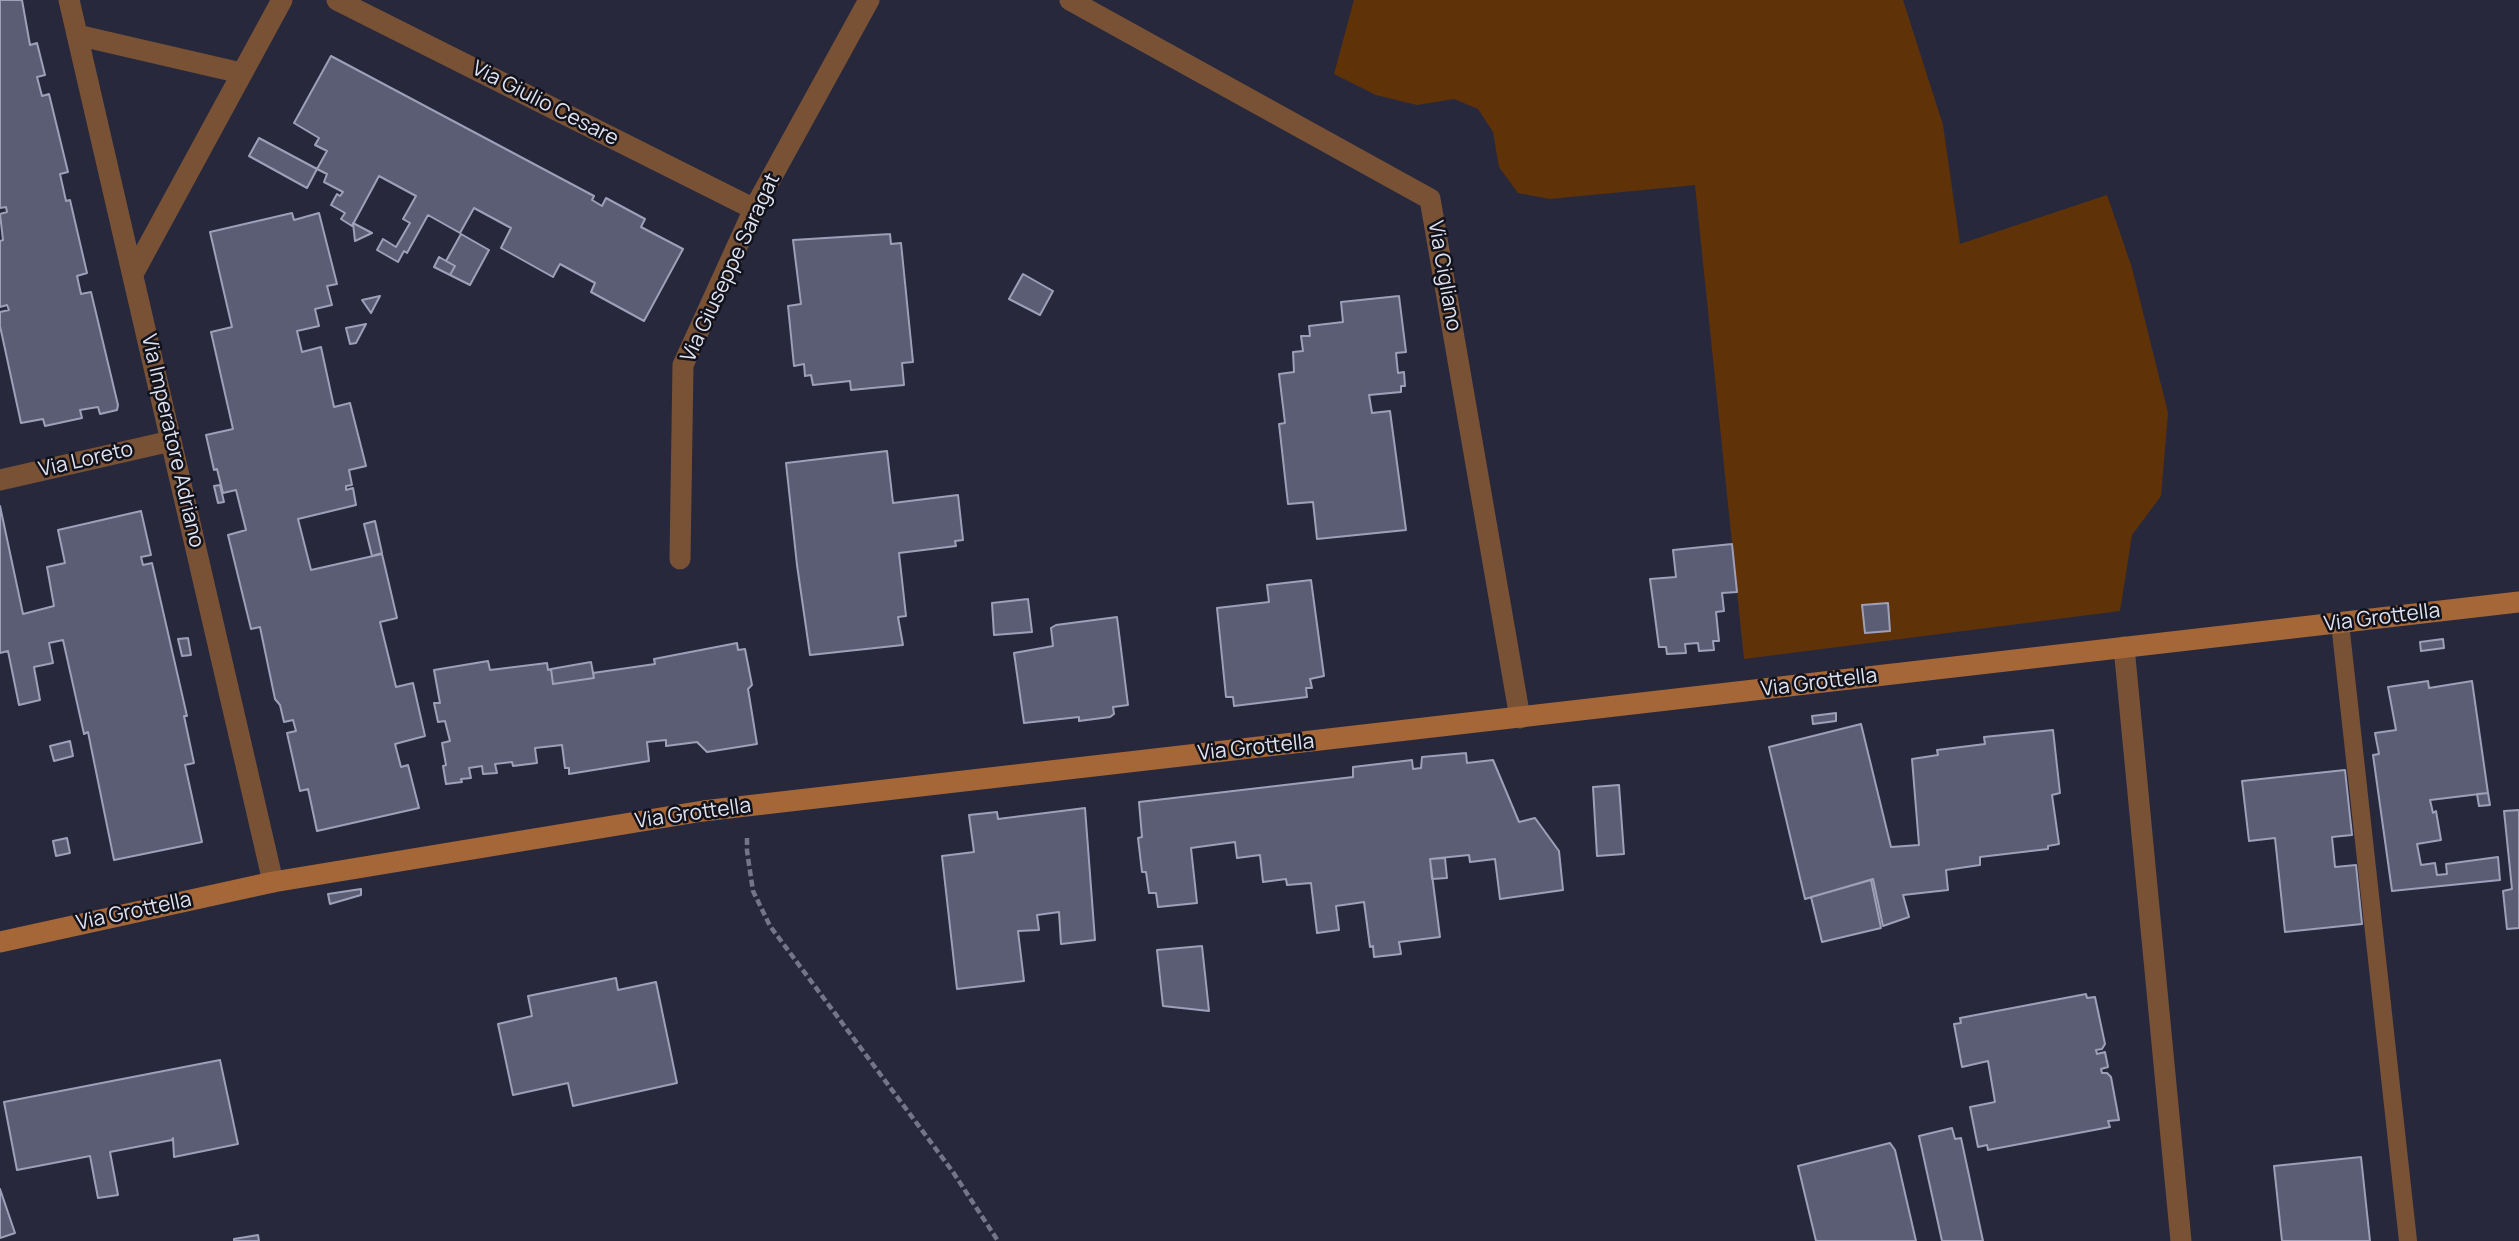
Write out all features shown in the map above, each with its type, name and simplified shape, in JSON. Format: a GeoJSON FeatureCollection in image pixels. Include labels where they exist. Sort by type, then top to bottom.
{"type":"FeatureCollection","features":[{"type":"Feature","properties":{"kind":"street","name":"Via Imperatore Adriano"},"geometry":{"type":"LineString","coordinates":[[69,0],[273,882]]}},
{"type":"Feature","properties":{"kind":"street"},"geometry":{"type":"LineString","coordinates":[[133,274],[282,0]]}},
{"type":"Feature","properties":{"kind":"street","name":"Via Giulio Cesare"},"geometry":{"type":"LineString","coordinates":[[337,0],[754,209]]}},
{"type":"Feature","properties":{"kind":"street","name":"Via Giuseppe Saragat"},"geometry":{"type":"LineString","coordinates":[[680,559],[683,365],[754,209],[869,0]]}},
{"type":"Feature","properties":{"kind":"street","name":"Via Cigliano"},"geometry":{"type":"LineString","coordinates":[[1070,0],[1430,200],[1520,718]]}},
{"type":"Feature","properties":{"kind":"street"},"geometry":{"type":"LineString","coordinates":[[77,35],[242,74]]}},
{"type":"Feature","properties":{"kind":"street","name":"Via Loreto"},"geometry":{"type":"LineString","coordinates":[[0,480],[171,441]]}},
{"type":"Feature","properties":{"kind":"street","name":"Via Grottella"},"geometry":{"type":"LineString","coordinates":[[0,942],[273,882],[689,813],[2519,602]]}},
{"type":"Feature","properties":{"kind":"street"},"geometry":{"type":"LineString","coordinates":[[2124,648],[2181,1241]]}},
{"type":"Feature","properties":{"kind":"lane"},"geometry":{"type":"LineString","coordinates":[[2340,622],[2409,1241]]}},
{"type":"Feature","properties":{"kind":"path"},"geometry":{"type":"LineString","coordinates":[[749,805],[747,850],[753,891],[770,926],[953,1172],[998,1241]]}},
{"type":"Feature","properties":{"kind":"shaded area"},"geometry":{"type":"Polygon","coordinates":[[[1354,0],[1903,0],[1943,125],[1960,244],[2107,195],[2132,268],[2168,413],[2161,496],[2132,535],[2120,611],[1744,659],[1695,185],[1550,199],[1518,193],[1499,167],[1493,132],[1478,109],[1454,99],[1417,105],[1376,95],[1334,74],[1354,0]]]}},
{"type":"Feature","properties":{"kind":"building"},"geometry":{"type":"Polygon","coordinates":[[[0,0],[22,0],[30,45],[37,43],[45,75],[37,77],[42,96],[49,94],[68,172],[60,174],[66,201],[70,200],[87,273],[77,276],[81,294],[91,292],[118,405],[117,410],[100,414],[98,407],[80,410],[82,418],[45,426],[43,419],[21,423],[0,326],[0,312],[9,310],[7,305],[0,307],[0,241],[3,240],[0,214],[7,212],[6,207],[0,208],[0,0]]]}},
{"type":"Feature","properties":{"kind":"building"},"geometry":{"type":"Polygon","coordinates":[[[331,56],[594,196],[592,200],[602,206],[606,198],[645,219],[641,227],[683,249],[644,321],[591,292],[595,283],[560,264],[553,277],[501,248],[511,228],[474,208],[460,233],[428,215],[407,253],[404,251],[398,262],[377,250],[383,239],[396,247],[410,223],[403,219],[416,196],[379,176],[352,226],[341,219],[345,213],[331,205],[337,194],[340,196],[343,192],[324,182],[327,174],[317,169],[327,151],[315,145],[319,138],[294,123],[331,56]]]}},
{"type":"Feature","properties":{"kind":"building"},"geometry":{"type":"Polygon","coordinates":[[[259,138],[317,169],[307,188],[249,156],[259,138]]]}},
{"type":"Feature","properties":{"kind":"building"},"geometry":{"type":"Polygon","coordinates":[[[292,213],[294,220],[319,213],[337,284],[327,286],[332,305],[315,309],[319,326],[297,331],[302,352],[321,347],[334,407],[350,403],[366,466],[349,470],[352,485],[346,486],[346,490],[353,488],[356,505],[298,519],[311,570],[382,554],[397,618],[380,622],[396,687],[413,683],[425,736],[395,744],[401,767],[408,765],[419,808],[317,831],[308,789],[300,791],[287,733],[296,731],[293,720],[284,722],[280,705],[275,699],[260,627],[251,629],[228,535],[246,530],[236,490],[223,493],[217,469],[214,470],[206,435],[233,429],[211,332],[232,327],[210,232],[292,213]]]}},
{"type":"Feature","properties":{"kind":"building"},"geometry":{"type":"Polygon","coordinates":[[[353,223],[372,233],[355,241],[353,223]]]}},
{"type":"Feature","properties":{"kind":"building"},"geometry":{"type":"Polygon","coordinates":[[[461,234],[489,250],[470,285],[450,275],[455,266],[446,261],[461,234]]]}},
{"type":"Feature","properties":{"kind":"building"},"geometry":{"type":"Polygon","coordinates":[[[890,234],[891,244],[901,243],[913,362],[902,363],[904,385],[851,390],[850,381],[813,385],[811,375],[805,376],[804,364],[794,366],[788,306],[801,304],[793,240],[890,234]]]}},
{"type":"Feature","properties":{"kind":"building"},"geometry":{"type":"Polygon","coordinates":[[[439,257],[455,266],[450,275],[434,267],[439,257]]]}},
{"type":"Feature","properties":{"kind":"building"},"geometry":{"type":"Polygon","coordinates":[[[1023,274],[1053,291],[1040,315],[1009,299],[1023,274]]]}},
{"type":"Feature","properties":{"kind":"building"},"geometry":{"type":"Polygon","coordinates":[[[380,296],[371,313],[362,300],[380,296]]]}},
{"type":"Feature","properties":{"kind":"building"},"geometry":{"type":"Polygon","coordinates":[[[1399,296],[1406,352],[1396,353],[1398,373],[1404,372],[1405,386],[1401,386],[1401,392],[1369,395],[1372,413],[1390,411],[1406,530],[1317,539],[1313,502],[1288,504],[1279,424],[1285,423],[1279,374],[1294,372],[1293,352],[1303,351],[1301,336],[1310,336],[1309,326],[1343,322],[1341,302],[1399,296]]]}},
{"type":"Feature","properties":{"kind":"building"},"geometry":{"type":"Polygon","coordinates":[[[366,324],[356,343],[350,344],[346,328],[366,324]]]}},
{"type":"Feature","properties":{"kind":"building"},"geometry":{"type":"Polygon","coordinates":[[[887,451],[893,503],[958,495],[963,540],[955,541],[956,546],[899,553],[906,616],[898,617],[903,645],[810,655],[786,463],[887,451]]]}},
{"type":"Feature","properties":{"kind":"building"},"geometry":{"type":"Polygon","coordinates":[[[220,485],[224,502],[218,503],[214,486],[220,485]]]}},
{"type":"Feature","properties":{"kind":"building"},"geometry":{"type":"Polygon","coordinates":[[[0,506],[23,614],[54,606],[47,567],[65,563],[58,530],[141,511],[151,555],[141,557],[143,565],[152,563],[187,716],[184,716],[194,763],[185,765],[202,842],[114,860],[88,732],[84,734],[63,640],[49,643],[53,663],[34,667],[40,700],[19,705],[8,651],[0,653],[0,506]]]}},
{"type":"Feature","properties":{"kind":"building"},"geometry":{"type":"Polygon","coordinates":[[[375,521],[382,553],[372,556],[364,524],[375,521]]]}},
{"type":"Feature","properties":{"kind":"building"},"geometry":{"type":"Polygon","coordinates":[[[1732,544],[1737,592],[1722,593],[1724,611],[1716,612],[1719,641],[1713,641],[1714,650],[1699,651],[1698,643],[1685,644],[1686,653],[1667,654],[1666,647],[1659,647],[1650,579],[1676,577],[1673,550],[1732,544]]]}},
{"type":"Feature","properties":{"kind":"building"},"geometry":{"type":"Polygon","coordinates":[[[1311,580],[1324,676],[1310,679],[1312,688],[1306,688],[1307,697],[1234,706],[1233,697],[1226,697],[1217,608],[1269,602],[1267,585],[1311,580]]]}},
{"type":"Feature","properties":{"kind":"building"},"geometry":{"type":"Polygon","coordinates":[[[1028,599],[1032,632],[994,635],[992,603],[1028,599]]]}},
{"type":"Feature","properties":{"kind":"building"},"geometry":{"type":"Polygon","coordinates":[[[1888,603],[1890,631],[1865,633],[1862,605],[1888,603]]]}},
{"type":"Feature","properties":{"kind":"building"},"geometry":{"type":"Polygon","coordinates":[[[1117,617],[1128,705],[1113,707],[1114,714],[1110,717],[1079,721],[1079,717],[1024,723],[1014,653],[1053,646],[1051,628],[1056,625],[1117,617]]]}},
{"type":"Feature","properties":{"kind":"building"},"geometry":{"type":"Polygon","coordinates":[[[188,638],[191,655],[182,656],[178,639],[188,638]]]}},
{"type":"Feature","properties":{"kind":"building"},"geometry":{"type":"Polygon","coordinates":[[[2443,639],[2444,648],[2421,651],[2420,642],[2443,639]]]}},
{"type":"Feature","properties":{"kind":"building"},"geometry":{"type":"Polygon","coordinates":[[[737,643],[738,650],[745,649],[752,685],[748,689],[757,744],[707,752],[697,742],[666,746],[666,740],[647,742],[649,761],[569,774],[569,768],[565,768],[562,745],[535,748],[537,763],[513,766],[512,762],[495,764],[497,773],[483,774],[482,766],[469,768],[471,778],[446,784],[442,743],[450,741],[445,721],[438,722],[434,703],[440,703],[434,670],[488,661],[490,670],[547,663],[548,670],[551,669],[553,684],[594,678],[593,673],[655,664],[654,659],[737,643]]]}},
{"type":"Feature","properties":{"kind":"building"},"geometry":{"type":"Polygon","coordinates":[[[591,662],[594,678],[553,684],[551,669],[591,662]]]}},
{"type":"Feature","properties":{"kind":"building"},"geometry":{"type":"Polygon","coordinates":[[[2428,681],[2429,688],[2472,681],[2488,793],[2430,800],[2433,813],[2436,811],[2441,840],[2417,844],[2421,865],[2435,863],[2437,875],[2447,874],[2446,864],[2498,857],[2500,880],[2392,891],[2373,755],[2379,754],[2375,733],[2396,730],[2388,687],[2428,681]]]}},
{"type":"Feature","properties":{"kind":"building"},"geometry":{"type":"Polygon","coordinates":[[[1836,713],[1836,721],[1813,724],[1812,716],[1836,713]]]}},
{"type":"Feature","properties":{"kind":"building"},"geometry":{"type":"Polygon","coordinates":[[[1861,724],[1891,847],[1919,845],[1912,759],[1938,755],[1937,750],[1985,744],[1984,737],[2053,730],[2060,793],[2052,795],[2059,844],[2048,846],[2048,849],[1980,857],[1980,865],[1946,870],[1948,890],[1903,895],[1909,917],[1883,926],[1873,879],[1805,899],[1769,747],[1861,724]]]}},
{"type":"Feature","properties":{"kind":"building"},"geometry":{"type":"Polygon","coordinates":[[[70,741],[73,756],[54,761],[50,746],[70,741]]]}},
{"type":"Feature","properties":{"kind":"building"},"geometry":{"type":"Polygon","coordinates":[[[1466,753],[1467,763],[1493,760],[1519,822],[1535,818],[1559,851],[1563,890],[1500,899],[1495,859],[1470,862],[1469,855],[1430,859],[1440,937],[1399,942],[1401,954],[1374,957],[1373,946],[1370,947],[1364,902],[1336,906],[1339,930],[1317,933],[1311,883],[1287,885],[1286,879],[1263,882],[1260,855],[1237,858],[1235,842],[1191,848],[1197,903],[1158,907],[1156,893],[1149,893],[1146,872],[1142,872],[1138,838],[1142,837],[1139,802],[1353,777],[1353,767],[1412,760],[1413,769],[1421,768],[1422,757],[1466,753]]]}},
{"type":"Feature","properties":{"kind":"building"},"geometry":{"type":"Polygon","coordinates":[[[2345,770],[2352,835],[2332,837],[2335,867],[2356,865],[2362,924],[2285,932],[2275,838],[2249,841],[2242,781],[2345,770]]]}},
{"type":"Feature","properties":{"kind":"building"},"geometry":{"type":"Polygon","coordinates":[[[1619,785],[1624,854],[1597,856],[1593,787],[1619,785]]]}},
{"type":"Feature","properties":{"kind":"building"},"geometry":{"type":"Polygon","coordinates":[[[2488,793],[2490,805],[2479,806],[2477,794],[2488,793]]]}},
{"type":"Feature","properties":{"kind":"building"},"geometry":{"type":"Polygon","coordinates":[[[1085,808],[1095,940],[1061,944],[1059,912],[1037,915],[1039,930],[1018,931],[1024,981],[957,989],[942,856],[974,852],[969,815],[997,812],[998,819],[1085,808]]]}},
{"type":"Feature","properties":{"kind":"building"},"geometry":{"type":"Polygon","coordinates":[[[2519,810],[2519,928],[2507,929],[2503,891],[2512,889],[2504,811],[2519,810]]]}},
{"type":"Feature","properties":{"kind":"building"},"geometry":{"type":"Polygon","coordinates":[[[67,838],[70,853],[56,856],[53,841],[67,838]]]}},
{"type":"Feature","properties":{"kind":"building"},"geometry":{"type":"Polygon","coordinates":[[[1445,858],[1447,878],[1432,879],[1430,859],[1445,858]]]}},
{"type":"Feature","properties":{"kind":"building"},"geometry":{"type":"Polygon","coordinates":[[[1871,880],[1881,928],[1822,942],[1811,897],[1871,880]]]}},
{"type":"Feature","properties":{"kind":"building"},"geometry":{"type":"Polygon","coordinates":[[[361,889],[361,895],[330,904],[328,894],[361,889]]]}},
{"type":"Feature","properties":{"kind":"building"},"geometry":{"type":"Polygon","coordinates":[[[1202,946],[1209,1011],[1163,1006],[1157,950],[1202,946]]]}},
{"type":"Feature","properties":{"kind":"building"},"geometry":{"type":"Polygon","coordinates":[[[616,978],[618,990],[656,982],[677,1083],[573,1106],[568,1083],[513,1095],[498,1024],[532,1016],[528,996],[616,978]]]}},
{"type":"Feature","properties":{"kind":"building"},"geometry":{"type":"Polygon","coordinates":[[[2086,994],[2087,998],[2095,997],[2105,1044],[2102,1049],[2096,1050],[2097,1054],[2105,1052],[2108,1067],[2101,1069],[2102,1073],[2111,1077],[2119,1120],[2108,1121],[2110,1127],[1988,1150],[1987,1145],[1978,1147],[1970,1107],[1995,1102],[1988,1061],[1962,1067],[1954,1024],[1961,1023],[1960,1018],[2086,994]]]}},
{"type":"Feature","properties":{"kind":"building"},"geometry":{"type":"Polygon","coordinates":[[[220,1060],[238,1144],[174,1157],[173,1138],[110,1152],[118,1195],[98,1198],[90,1156],[17,1170],[4,1102],[220,1060]]]}},
{"type":"Feature","properties":{"kind":"building"},"geometry":{"type":"Polygon","coordinates":[[[1952,1128],[1955,1139],[1961,1138],[1983,1241],[1942,1241],[1919,1136],[1952,1128]]]}},
{"type":"Feature","properties":{"kind":"building"},"geometry":{"type":"Polygon","coordinates":[[[1890,1143],[1895,1150],[1916,1241],[1816,1241],[1798,1166],[1890,1143]]]}},
{"type":"Feature","properties":{"kind":"building"},"geometry":{"type":"Polygon","coordinates":[[[2361,1157],[2370,1241],[2282,1241],[2274,1166],[2361,1157]]]}},
{"type":"Feature","properties":{"kind":"building"},"geometry":{"type":"Polygon","coordinates":[[[0,1189],[15,1233],[0,1238],[0,1189]]]}},
{"type":"Feature","properties":{"kind":"building"},"geometry":{"type":"Polygon","coordinates":[[[258,1235],[259,1241],[234,1241],[234,1239],[258,1235]]]}}]}
